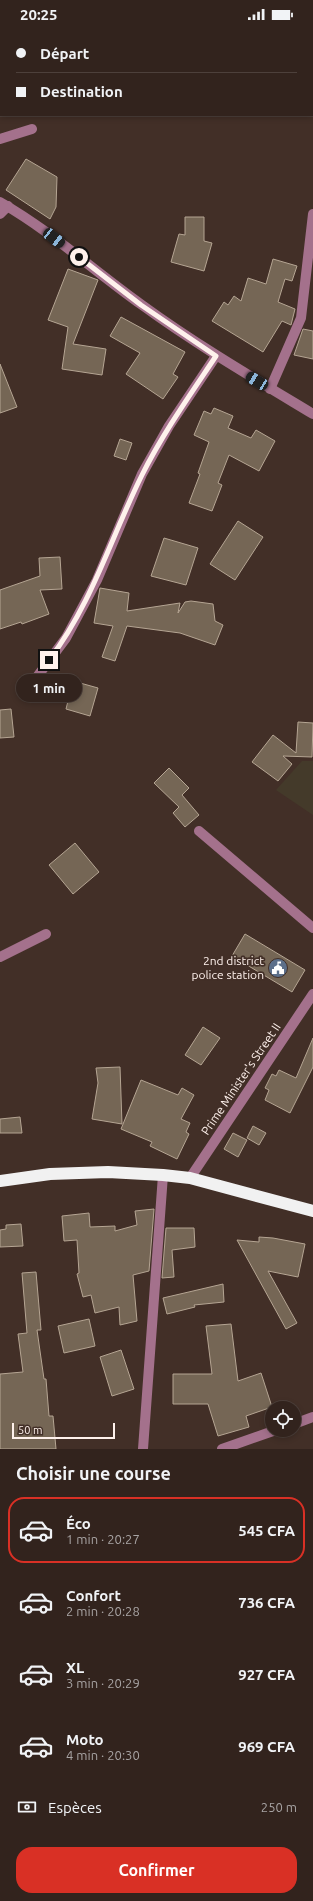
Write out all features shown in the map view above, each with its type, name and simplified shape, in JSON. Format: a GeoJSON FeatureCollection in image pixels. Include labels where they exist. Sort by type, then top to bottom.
{"type":"FeatureCollection","features":[{"type":"Feature","properties":{"kind":"highway"},"geometry":{"type":"LineString","coordinates":[[0,1181],[57,1174],[108,1172],[163,1175],[190,1178],[313,1211]]}},
{"type":"Feature","properties":{"kind":"street"},"geometry":{"type":"LineString","coordinates":[[0,139],[32,129]]}},
{"type":"Feature","properties":{"kind":"street"},"geometry":{"type":"LineString","coordinates":[[0,214],[4,204],[29,219],[141,305],[216,356],[313,414]]}},
{"type":"Feature","properties":{"kind":"street"},"geometry":{"type":"LineString","coordinates":[[270,389],[301,318],[313,214]]}},
{"type":"Feature","properties":{"kind":"street"},"geometry":{"type":"LineString","coordinates":[[25,693],[66,638],[97,580],[142,474],[169,426],[216,356]]}},
{"type":"Feature","properties":{"kind":"street"},"geometry":{"type":"LineString","coordinates":[[199,831],[313,928]]}},
{"type":"Feature","properties":{"kind":"street"},"geometry":{"type":"LineString","coordinates":[[0,956],[46,934]]}},
{"type":"Feature","properties":{"kind":"street","name":"Prime Minister's Street II"},"geometry":{"type":"LineString","coordinates":[[190,1178],[313,994]]}},
{"type":"Feature","properties":{"kind":"street"},"geometry":{"type":"LineString","coordinates":[[144,1449],[163,1175]]}},
{"type":"Feature","properties":{"kind":"street"},"geometry":{"type":"LineString","coordinates":[[301,1421],[313,1417]]}},
{"type":"Feature","properties":{"kind":"street"},"geometry":{"type":"LineString","coordinates":[[222,1449],[265,1434]]}},
{"type":"Feature","properties":{"kind":"shaded area"},"geometry":{"type":"Polygon","coordinates":[[[302,761],[313,761],[313,815],[276,790],[302,761]]]}},
{"type":"Feature","properties":{"kind":"building"},"geometry":{"type":"Polygon","coordinates":[[[26,159],[57,177],[56,207],[50,219],[6,190],[26,159]]]}},
{"type":"Feature","properties":{"kind":"building"},"geometry":{"type":"Polygon","coordinates":[[[185,217],[204,217],[204,241],[212,243],[204,271],[171,262],[179,234],[185,235],[185,217]]]}},
{"type":"Feature","properties":{"kind":"building"},"geometry":{"type":"Polygon","coordinates":[[[273,259],[297,266],[292,281],[285,279],[278,302],[295,309],[291,325],[282,321],[263,352],[212,321],[224,302],[228,305],[234,296],[241,301],[248,278],[266,284],[273,259]]]}},
{"type":"Feature","properties":{"kind":"building"},"geometry":{"type":"Polygon","coordinates":[[[68,269],[98,280],[73,344],[106,349],[102,375],[62,369],[68,327],[48,320],[68,269]]]}},
{"type":"Feature","properties":{"kind":"building"},"geometry":{"type":"Polygon","coordinates":[[[121,317],[185,352],[173,374],[178,377],[163,399],[126,374],[140,353],[110,336],[121,317]]]}},
{"type":"Feature","properties":{"kind":"building"},"geometry":{"type":"Polygon","coordinates":[[[303,329],[313,331],[313,359],[294,355],[303,329]]]}},
{"type":"Feature","properties":{"kind":"building"},"geometry":{"type":"Polygon","coordinates":[[[0,364],[17,407],[0,413],[0,364]]]}},
{"type":"Feature","properties":{"kind":"building"},"geometry":{"type":"Polygon","coordinates":[[[214,408],[233,416],[228,428],[251,438],[256,430],[275,441],[259,471],[229,455],[218,483],[222,485],[212,511],[189,503],[200,474],[198,473],[209,442],[194,435],[204,411],[211,414],[214,408]]]}},
{"type":"Feature","properties":{"kind":"building"},"geometry":{"type":"Polygon","coordinates":[[[120,439],[132,443],[126,460],[114,456],[120,439]]]}},
{"type":"Feature","properties":{"kind":"building"},"geometry":{"type":"Polygon","coordinates":[[[238,521],[263,537],[235,580],[210,564],[238,521]]]}},
{"type":"Feature","properties":{"kind":"building"},"geometry":{"type":"Polygon","coordinates":[[[164,538],[198,548],[186,585],[151,576],[164,538]]]}},
{"type":"Feature","properties":{"kind":"building"},"geometry":{"type":"Polygon","coordinates":[[[60,557],[62,589],[40,590],[49,614],[22,624],[21,622],[0,629],[0,590],[40,576],[39,558],[60,557]]]}},
{"type":"Feature","properties":{"kind":"building"},"geometry":{"type":"Polygon","coordinates":[[[100,588],[129,593],[127,611],[180,603],[178,613],[185,602],[191,601],[213,604],[215,621],[223,625],[215,645],[180,633],[127,626],[115,661],[102,657],[113,626],[94,623],[100,588]]]}},
{"type":"Feature","properties":{"kind":"building"},"geometry":{"type":"Polygon","coordinates":[[[73,681],[98,688],[90,716],[66,709],[73,681]]]}},
{"type":"Feature","properties":{"kind":"building"},"geometry":{"type":"Polygon","coordinates":[[[11,709],[14,737],[0,738],[0,710],[11,709]]]}},
{"type":"Feature","properties":{"kind":"building"},"geometry":{"type":"Polygon","coordinates":[[[298,722],[313,723],[312,757],[283,756],[292,764],[278,781],[252,762],[273,735],[296,753],[298,722]]]}},
{"type":"Feature","properties":{"kind":"building"},"geometry":{"type":"Polygon","coordinates":[[[169,768],[189,788],[182,795],[199,815],[185,827],[173,813],[179,807],[154,783],[169,768]]]}},
{"type":"Feature","properties":{"kind":"building"},"geometry":{"type":"Polygon","coordinates":[[[75,843],[99,872],[73,894],[49,865],[75,843]]]}},
{"type":"Feature","properties":{"kind":"building"},"geometry":{"type":"Polygon","coordinates":[[[245,934],[305,970],[292,992],[232,956],[245,934]]]}},
{"type":"Feature","properties":{"kind":"building"},"geometry":{"type":"Polygon","coordinates":[[[203,1027],[220,1038],[201,1065],[185,1055],[203,1027]]]}},
{"type":"Feature","properties":{"kind":"building"},"geometry":{"type":"Polygon","coordinates":[[[313,1038],[313,1067],[290,1113],[265,1100],[269,1090],[265,1088],[272,1074],[276,1076],[279,1070],[296,1078],[313,1038]]]}},
{"type":"Feature","properties":{"kind":"building"},"geometry":{"type":"Polygon","coordinates":[[[120,1067],[122,1124],[92,1119],[98,1083],[96,1068],[120,1067]]]}},
{"type":"Feature","properties":{"kind":"building"},"geometry":{"type":"Polygon","coordinates":[[[141,1080],[178,1095],[182,1088],[194,1095],[181,1119],[190,1123],[186,1132],[189,1134],[177,1159],[150,1146],[152,1142],[121,1129],[141,1080]]]}},
{"type":"Feature","properties":{"kind":"building"},"geometry":{"type":"Polygon","coordinates":[[[20,1117],[22,1133],[0,1133],[0,1119],[20,1117]]]}},
{"type":"Feature","properties":{"kind":"building"},"geometry":{"type":"Polygon","coordinates":[[[253,1126],[266,1133],[259,1145],[247,1138],[253,1126]]]}},
{"type":"Feature","properties":{"kind":"building"},"geometry":{"type":"Polygon","coordinates":[[[233,1133],[247,1140],[238,1157],[224,1149],[233,1133]]]}},
{"type":"Feature","properties":{"kind":"building"},"geometry":{"type":"Polygon","coordinates":[[[154,1209],[149,1271],[133,1275],[137,1321],[120,1325],[119,1307],[95,1313],[91,1295],[83,1297],[77,1274],[79,1273],[77,1240],[64,1241],[62,1216],[89,1213],[90,1227],[115,1226],[115,1231],[137,1225],[135,1211],[154,1209]]]}},
{"type":"Feature","properties":{"kind":"building"},"geometry":{"type":"Polygon","coordinates":[[[21,1224],[23,1246],[0,1247],[0,1230],[6,1229],[6,1225],[21,1224]]]}},
{"type":"Feature","properties":{"kind":"building"},"geometry":{"type":"Polygon","coordinates":[[[166,1228],[194,1228],[195,1247],[172,1250],[174,1277],[162,1278],[166,1228]]]}},
{"type":"Feature","properties":{"kind":"building"},"geometry":{"type":"Polygon","coordinates":[[[259,1237],[305,1244],[298,1277],[268,1271],[297,1323],[286,1329],[237,1240],[259,1242],[259,1237]]]}},
{"type":"Feature","properties":{"kind":"building"},"geometry":{"type":"Polygon","coordinates":[[[36,1272],[41,1330],[37,1330],[44,1379],[46,1379],[49,1416],[53,1416],[56,1449],[0,1449],[0,1374],[23,1372],[18,1334],[27,1333],[22,1273],[36,1272]]]}},
{"type":"Feature","properties":{"kind":"building"},"geometry":{"type":"Polygon","coordinates":[[[223,1284],[224,1302],[194,1305],[195,1307],[167,1314],[163,1298],[223,1284]]]}},
{"type":"Feature","properties":{"kind":"building"},"geometry":{"type":"Polygon","coordinates":[[[89,1319],[95,1346],[64,1353],[58,1326],[89,1319]]]}},
{"type":"Feature","properties":{"kind":"building"},"geometry":{"type":"Polygon","coordinates":[[[231,1324],[238,1381],[261,1373],[270,1401],[265,1401],[265,1409],[246,1416],[249,1427],[218,1436],[208,1404],[173,1404],[173,1374],[212,1374],[206,1326],[231,1324]]]}},
{"type":"Feature","properties":{"kind":"building"},"geometry":{"type":"Polygon","coordinates":[[[121,1350],[134,1389],[112,1396],[100,1357],[121,1350]]]}},
{"type":"Feature","properties":{"kind":"place","name":"2nd district police station"},"geometry":{"type":"Point","coordinates":[278,968]}},
{"type":"Feature","properties":{"kind":"route"},"geometry":{"type":"LineString","coordinates":[[49,660],[66,638],[97,580],[122,518],[142,474],[169,426],[216,356],[141,305],[79,257]]}}]}
